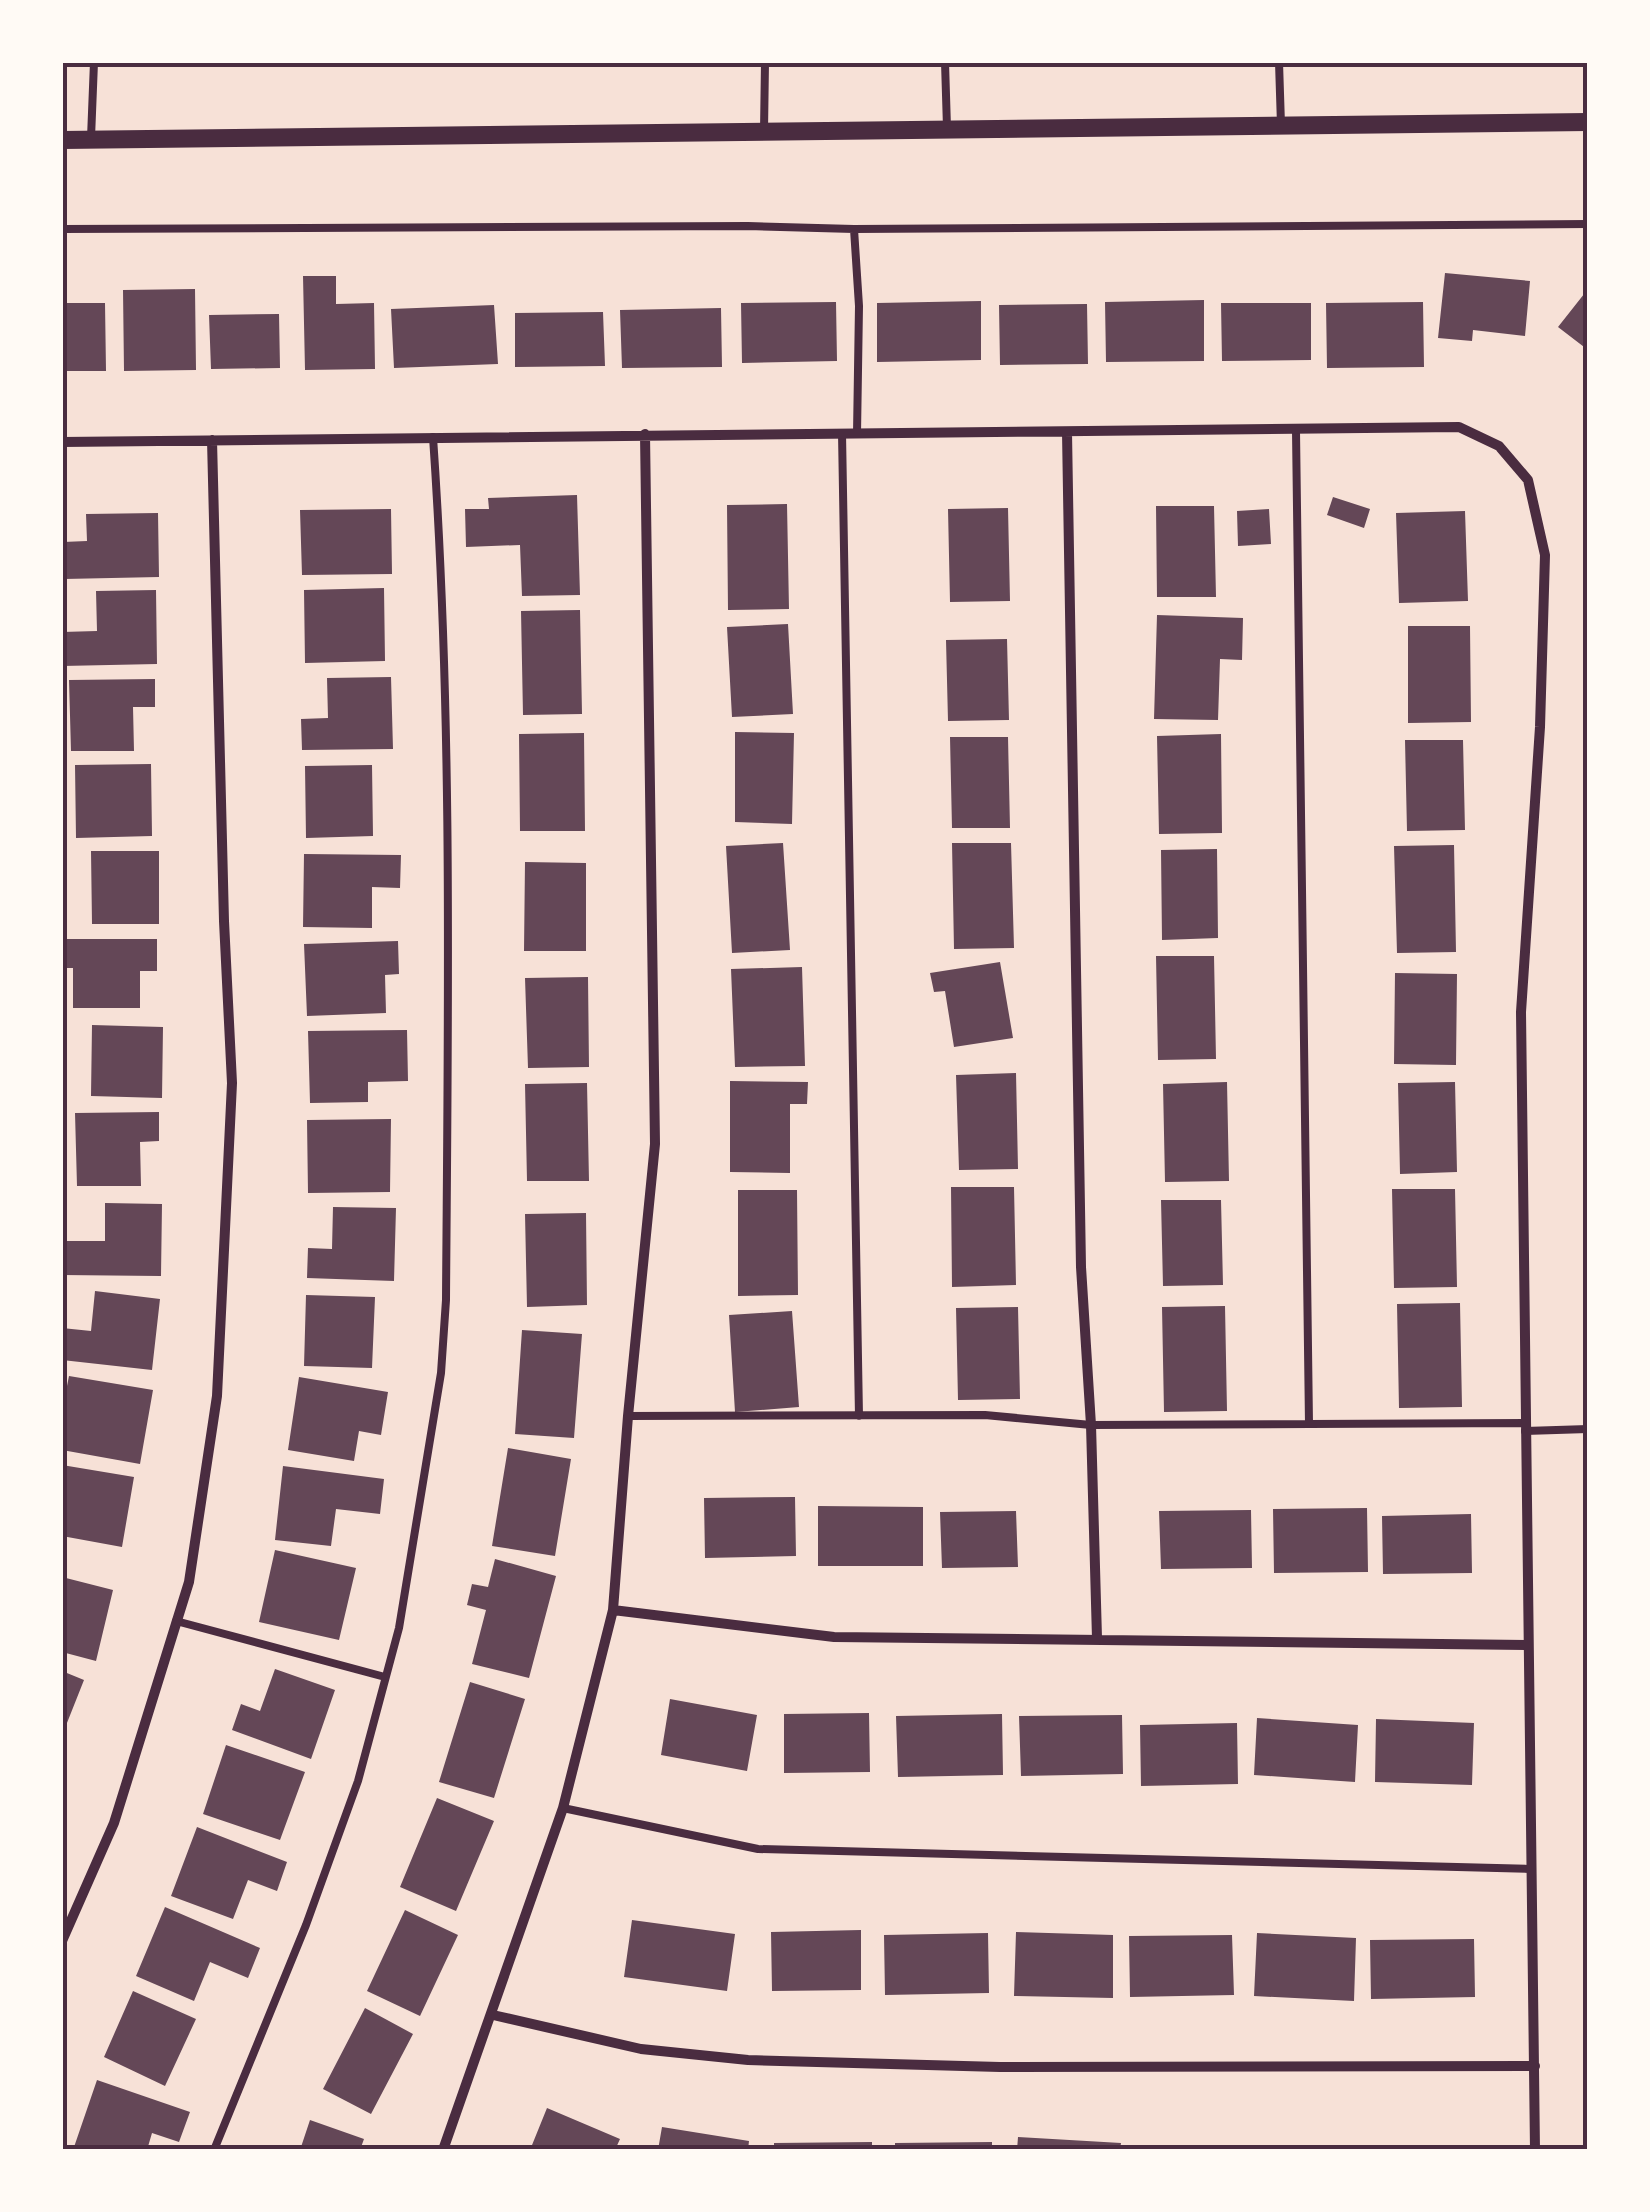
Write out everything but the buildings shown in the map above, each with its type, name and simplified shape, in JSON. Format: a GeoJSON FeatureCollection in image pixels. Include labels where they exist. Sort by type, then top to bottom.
{"type":"FeatureCollection","features":[{"type":"Feature","properties":{"kind":"street"},"geometry":{"type":"LineString","coordinates":[[62,140],[1588,122]]}},
{"type":"Feature","properties":{"kind":"street"},"geometry":{"type":"LineString","coordinates":[[62,442],[1296,431],[1460,426],[1498,446],[1528,480],[1545,555],[1540,727],[1522,1012],[1535,2150]]}},
{"type":"Feature","properties":{"kind":"street"},"geometry":{"type":"LineString","coordinates":[[1068,432],[1081,1266],[1091,1424],[1097,1638]]}},
{"type":"Feature","properties":{"kind":"street"},"geometry":{"type":"LineString","coordinates":[[442,2150],[493,2015],[563,1808],[613,1610],[656,1144],[645,434]]}},
{"type":"Feature","properties":{"kind":"street"},"geometry":{"type":"LineString","coordinates":[[62,1941],[114,1822],[189,1582],[216,1396],[232,1082],[212,440]]}},
{"type":"Feature","properties":{"kind":"street"},"geometry":{"type":"LineString","coordinates":[[613,1610],[834,1636],[1528,1645]]}},
{"type":"Feature","properties":{"kind":"street"},"geometry":{"type":"LineString","coordinates":[[493,2015],[642,2050],[748,2060],[1000,2067],[1534,2066]]}},
{"type":"Feature","properties":{"kind":"lane"},"geometry":{"type":"LineString","coordinates":[[90,139],[94,62]]}},
{"type":"Feature","properties":{"kind":"lane"},"geometry":{"type":"LineString","coordinates":[[764,131],[765,62]]}},
{"type":"Feature","properties":{"kind":"lane"},"geometry":{"type":"LineString","coordinates":[[945,62],[947,128]]}},
{"type":"Feature","properties":{"kind":"lane"},"geometry":{"type":"LineString","coordinates":[[1280,62],[1282,124]]}},
{"type":"Feature","properties":{"kind":"lane"},"geometry":{"type":"LineString","coordinates":[[62,229],[748,226],[854,230],[1588,224]]}},
{"type":"Feature","properties":{"kind":"lane"},"geometry":{"type":"LineString","coordinates":[[854,230],[859,306],[857,434]]}},
{"type":"Feature","properties":{"kind":"lane"},"geometry":{"type":"LineString","coordinates":[[1296,431],[1309,1424]]}},
{"type":"Feature","properties":{"kind":"lane"},"geometry":{"type":"LineString","coordinates":[[842,434],[859,1416]]}},
{"type":"Feature","properties":{"kind":"lane"},"geometry":{"type":"LineString","coordinates":[[214,2150],[306,1925],[358,1781],[398,1628],[436,1409],[446,1300],[446,786],[441,553],[433,437]]}},
{"type":"Feature","properties":{"kind":"lane"},"geometry":{"type":"LineString","coordinates":[[628,1416],[985,1415],[1091,1424],[1588,1429]]}},
{"type":"Feature","properties":{"kind":"lane"},"geometry":{"type":"LineString","coordinates":[[176,1621],[385,1677]]}},
{"type":"Feature","properties":{"kind":"lane"},"geometry":{"type":"LineString","coordinates":[[563,1808],[758,1850],[1531,1869]]}}]}
